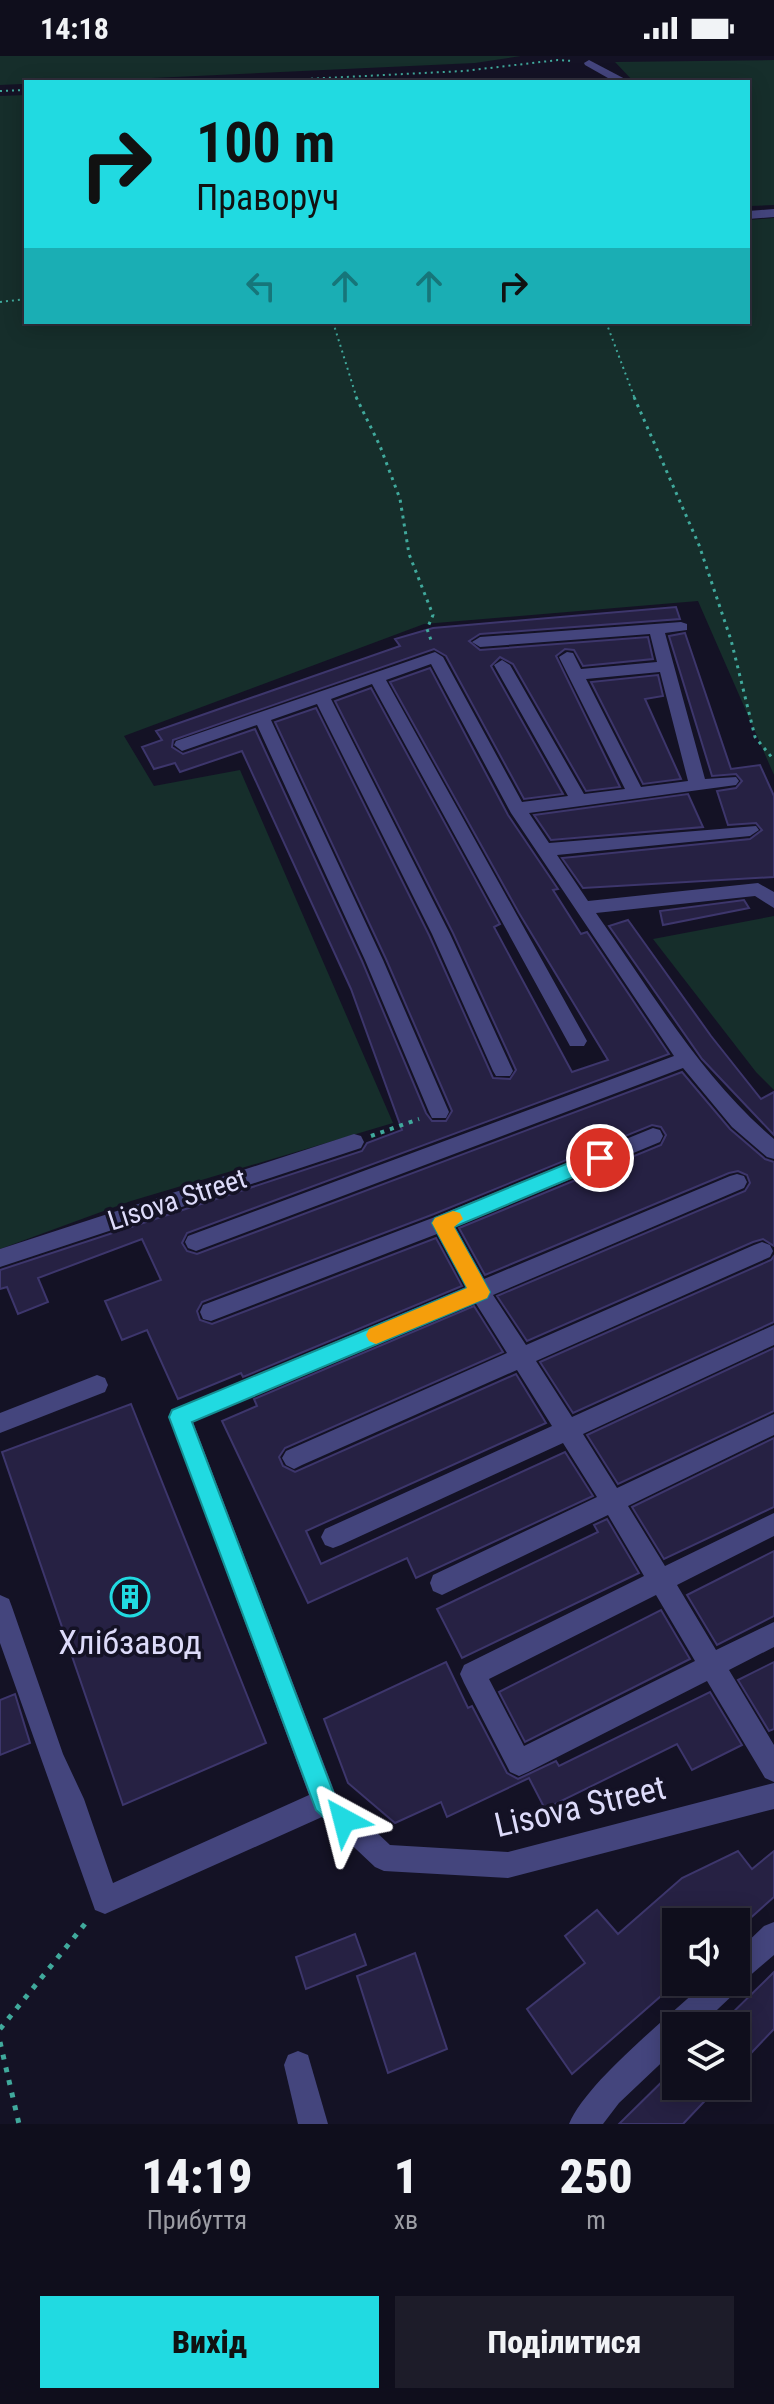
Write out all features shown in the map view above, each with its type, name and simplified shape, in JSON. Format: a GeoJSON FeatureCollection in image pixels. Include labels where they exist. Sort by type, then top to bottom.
{"type":"FeatureCollection","features":[{"type":"Feature","properties":{"kind":"street"},"geometry":{"type":"LineString","coordinates":[[589,63],[619,80]]}},
{"type":"Feature","properties":{"kind":"street"},"geometry":{"type":"LineString","coordinates":[[750,215],[774,213]]}},
{"type":"Feature","properties":{"kind":"street"},"geometry":{"type":"LineString","coordinates":[[480,642],[681,627]]}},
{"type":"Feature","properties":{"kind":"street"},"geometry":{"type":"LineString","coordinates":[[656,628],[698,785]]}},
{"type":"Feature","properties":{"kind":"street"},"geometry":{"type":"LineString","coordinates":[[182,745],[435,657],[517,809],[583,908],[687,1059],[739,1121],[774,1151]]}},
{"type":"Feature","properties":{"kind":"street"},"geometry":{"type":"LineString","coordinates":[[567,657],[636,793]]}},
{"type":"Feature","properties":{"kind":"street"},"geometry":{"type":"LineString","coordinates":[[502,665],[579,801]]}},
{"type":"Feature","properties":{"kind":"street"},"geometry":{"type":"LineString","coordinates":[[577,675],[664,666]]}},
{"type":"Feature","properties":{"kind":"street"},"geometry":{"type":"LineString","coordinates":[[376,676],[577,1041]]}},
{"type":"Feature","properties":{"kind":"street"},"geometry":{"type":"LineString","coordinates":[[322,697],[441,934],[503,1071]]}},
{"type":"Feature","properties":{"kind":"street"},"geometry":{"type":"LineString","coordinates":[[261,716],[374,960],[439,1112]]}},
{"type":"Feature","properties":{"kind":"street"},"geometry":{"type":"LineString","coordinates":[[517,809],[730,781]]}},
{"type":"Feature","properties":{"kind":"street"},"geometry":{"type":"LineString","coordinates":[[546,850],[750,830]]}},
{"type":"Feature","properties":{"kind":"street"},"geometry":{"type":"LineString","coordinates":[[583,908],[758,889],[774,901]]}},
{"type":"Feature","properties":{"kind":"street"},"geometry":{"type":"LineString","coordinates":[[196,1242],[687,1059]]}},
{"type":"Feature","properties":{"kind":"street"},"geometry":{"type":"LineString","coordinates":[[211,1312],[442,1223],[653,1136]]}},
{"type":"Feature","properties":{"kind":"street","name":"Lisova Street"},"geometry":{"type":"LineString","coordinates":[[0,1258],[354,1142]]}},
{"type":"Feature","properties":{"kind":"street"},"geometry":{"type":"LineString","coordinates":[[0,1607],[105,1900],[325,1802],[180,1417],[737,1182]]}},
{"type":"Feature","properties":{"kind":"street"},"geometry":{"type":"LineString","coordinates":[[442,1223],[480,1292],[613,1502],[774,1769]]}},
{"type":"Feature","properties":{"kind":"street"},"geometry":{"type":"LineString","coordinates":[[294,1458],[762,1251]]}},
{"type":"Feature","properties":{"kind":"street"},"geometry":{"type":"LineString","coordinates":[[333,1537],[774,1335]]}},
{"type":"Feature","properties":{"kind":"street"},"geometry":{"type":"LineString","coordinates":[[0,1423],[97,1385]]}},
{"type":"Feature","properties":{"kind":"street"},"geometry":{"type":"LineString","coordinates":[[442,1583],[774,1424]]}},
{"type":"Feature","properties":{"kind":"street"},"geometry":{"type":"LineString","coordinates":[[774,1524],[473,1674],[519,1763],[774,1634]]}},
{"type":"Feature","properties":{"kind":"street","name":"Lisova Street"},"geometry":{"type":"LineString","coordinates":[[325,1802],[384,1858],[508,1865],[774,1796]]}},
{"type":"Feature","properties":{"kind":"street"},"geometry":{"type":"LineString","coordinates":[[750,1959],[774,1936]]}},
{"type":"Feature","properties":{"kind":"street"},"geometry":{"type":"LineString","coordinates":[[695,2012],[711,1996]]}},
{"type":"Feature","properties":{"kind":"street"},"geometry":{"type":"LineString","coordinates":[[584,2124],[609,2093],[662,2043]]}},
{"type":"Feature","properties":{"kind":"street"},"geometry":{"type":"LineString","coordinates":[[298,2065],[313,2124]]}},
{"type":"Feature","properties":{"kind":"path"},"geometry":{"type":"LineString","coordinates":[[283,80],[508,68],[558,60],[589,63]]}},
{"type":"Feature","properties":{"kind":"path"},"geometry":{"type":"LineString","coordinates":[[0,91],[24,90]]}},
{"type":"Feature","properties":{"kind":"path"},"geometry":{"type":"LineString","coordinates":[[0,302],[24,299]]}},
{"type":"Feature","properties":{"kind":"path"},"geometry":{"type":"LineString","coordinates":[[334,324],[355,394],[380,446],[400,499],[409,554],[433,615],[427,629],[435,657]]}},
{"type":"Feature","properties":{"kind":"path"},"geometry":{"type":"LineString","coordinates":[[607,324],[642,419],[699,545],[731,640],[755,737],[774,760]]}},
{"type":"Feature","properties":{"kind":"path"},"geometry":{"type":"LineString","coordinates":[[354,1142],[439,1112]]}},
{"type":"Feature","properties":{"kind":"path"},"geometry":{"type":"LineString","coordinates":[[0,2029],[105,1900]]}},
{"type":"Feature","properties":{"kind":"path"},"geometry":{"type":"LineString","coordinates":[[0,2042],[19,2124]]}},
{"type":"Feature","properties":{"kind":"green space"},"geometry":{"type":"Polygon","coordinates":[[[0,56],[521,56],[475,63],[108,80],[24,80],[24,84],[0,85],[0,56]]]}},
{"type":"Feature","properties":{"kind":"green space"},"geometry":{"type":"Polygon","coordinates":[[[774,60],[774,205],[750,206],[750,80],[632,80],[615,62],[774,60]]]}},
{"type":"Feature","properties":{"kind":"green space"},"geometry":{"type":"Polygon","coordinates":[[[24,95],[24,324],[750,324],[750,220],[774,218],[774,775],[698,601],[424,624],[124,736],[154,786],[240,770],[393,1123],[131,1201],[0,1249],[0,96],[24,95]]]}},
{"type":"Feature","properties":{"kind":"green space"},"geometry":{"type":"Polygon","coordinates":[[[774,916],[774,1090],[756,1072],[653,939],[774,916]]]}},
{"type":"Feature","properties":{"kind":"building"},"geometry":{"type":"Polygon","coordinates":[[[676,607],[680,619],[480,634],[469,641],[480,650],[648,637],[653,659],[583,666],[574,650],[565,649],[556,656],[620,787],[586,791],[513,664],[500,657],[491,666],[563,794],[524,799],[446,656],[434,649],[173,740],[172,747],[183,754],[255,729],[362,961],[426,1113],[432,1121],[446,1121],[452,1111],[386,959],[275,722],[316,708],[429,935],[493,1078],[510,1079],[516,1070],[453,933],[335,701],[371,688],[500,924],[494,927],[572,1072],[608,1060],[519,913],[390,682],[430,668],[508,815],[558,889],[553,890],[581,934],[587,932],[669,1054],[187,1233],[182,1243],[187,1251],[197,1254],[682,1072],[730,1129],[765,1159],[774,1162],[774,1246],[763,1239],[753,1242],[527,1341],[497,1296],[745,1191],[750,1183],[747,1175],[738,1171],[729,1173],[485,1275],[459,1228],[661,1145],[666,1135],[661,1127],[652,1125],[434,1214],[202,1302],[197,1311],[200,1320],[212,1324],[436,1238],[462,1286],[243,1377],[241,1373],[178,1399],[147,1330],[122,1340],[105,1301],[161,1280],[142,1239],[38,1278],[48,1302],[18,1314],[7,1287],[0,1289],[0,1270],[362,1151],[367,1143],[402,1130],[351,989],[242,751],[180,772],[175,763],[154,769],[142,747],[162,740],[156,731],[400,646],[395,639],[433,628],[676,607]]]}},
{"type":"Feature","properties":{"kind":"building"},"geometry":{"type":"Polygon","coordinates":[[[685,633],[731,769],[760,765],[774,796],[774,877],[583,888],[562,858],[750,839],[762,830],[756,823],[728,825],[717,791],[736,788],[742,781],[736,774],[712,776],[669,636],[685,633]]]}},
{"type":"Feature","properties":{"kind":"building"},"geometry":{"type":"Polygon","coordinates":[[[658,675],[663,696],[645,699],[681,779],[643,784],[591,682],[658,675]]]}},
{"type":"Feature","properties":{"kind":"building"},"geometry":{"type":"Polygon","coordinates":[[[688,794],[703,827],[551,840],[534,815],[688,794]]]}},
{"type":"Feature","properties":{"kind":"building"},"geometry":{"type":"Polygon","coordinates":[[[744,900],[749,908],[663,925],[660,911],[744,900]]]}},
{"type":"Feature","properties":{"kind":"building"},"geometry":{"type":"Polygon","coordinates":[[[628,920],[711,1036],[761,1099],[774,1092],[774,1135],[702,1059],[609,926],[628,920]]]}},
{"type":"Feature","properties":{"kind":"building"},"geometry":{"type":"Polygon","coordinates":[[[774,1256],[774,1322],[573,1413],[540,1362],[771,1260],[774,1256]]]}},
{"type":"Feature","properties":{"kind":"building"},"geometry":{"type":"Polygon","coordinates":[[[474,1306],[503,1352],[285,1448],[279,1457],[283,1466],[295,1472],[516,1374],[546,1423],[306,1531],[321,1564],[565,1452],[593,1496],[416,1578],[407,1558],[308,1603],[222,1421],[257,1406],[254,1399],[474,1306]]]}},
{"type":"Feature","properties":{"kind":"building"},"geometry":{"type":"Polygon","coordinates":[[[774,1348],[774,1411],[618,1484],[587,1435],[774,1348]]]}},
{"type":"Feature","properties":{"kind":"building","name":"Хлібзавод"},"geometry":{"type":"Polygon","coordinates":[[[131,1404],[266,1743],[123,1805],[2,1452],[131,1404]]]}},
{"type":"Feature","properties":{"kind":"building"},"geometry":{"type":"Polygon","coordinates":[[[774,1438],[774,1507],[664,1559],[632,1507],[774,1438]]]}},
{"type":"Feature","properties":{"kind":"building"},"geometry":{"type":"Polygon","coordinates":[[[607,1519],[639,1573],[462,1658],[437,1609],[598,1532],[594,1525],[607,1519]]]}},
{"type":"Feature","properties":{"kind":"building"},"geometry":{"type":"Polygon","coordinates":[[[774,1551],[774,1616],[717,1645],[687,1595],[774,1551]]]}},
{"type":"Feature","properties":{"kind":"building"},"geometry":{"type":"Polygon","coordinates":[[[661,1610],[690,1659],[525,1742],[499,1692],[661,1610]]]}},
{"type":"Feature","properties":{"kind":"building"},"geometry":{"type":"Polygon","coordinates":[[[446,1662],[468,1708],[472,1706],[507,1773],[518,1779],[556,1761],[559,1766],[710,1692],[742,1745],[692,1770],[677,1744],[545,1809],[529,1778],[447,1817],[441,1802],[395,1823],[348,1783],[324,1719],[446,1662]]]}},
{"type":"Feature","properties":{"kind":"building"},"geometry":{"type":"Polygon","coordinates":[[[774,1662],[774,1729],[769,1731],[738,1680],[774,1662]]]}},
{"type":"Feature","properties":{"kind":"building"},"geometry":{"type":"Polygon","coordinates":[[[15,1694],[30,1743],[0,1755],[0,1700],[15,1694]]]}},
{"type":"Feature","properties":{"kind":"building"},"geometry":{"type":"Polygon","coordinates":[[[738,1851],[752,1869],[774,1851],[774,1897],[750,1918],[750,1908],[662,1908],[662,1995],[572,2074],[527,2009],[585,1963],[565,1936],[597,1910],[618,1934],[682,1878],[738,1851]]]}},
{"type":"Feature","properties":{"kind":"building"},"geometry":{"type":"Polygon","coordinates":[[[355,1934],[366,1965],[306,1989],[296,1957],[355,1934]]]}},
{"type":"Feature","properties":{"kind":"building"},"geometry":{"type":"Polygon","coordinates":[[[415,1953],[447,2049],[388,2073],[357,1976],[415,1953]]]}},
{"type":"Feature","properties":{"kind":"building"},"geometry":{"type":"Polygon","coordinates":[[[774,1972],[774,2029],[750,2054],[750,2012],[733,2012],[774,1972]]]}},
{"type":"Feature","properties":{"kind":"building"},"geometry":{"type":"Polygon","coordinates":[[[662,2082],[662,2100],[706,2100],[683,2124],[619,2124],[662,2082]]]}},
{"type":"Feature","properties":{"kind":"slow traffic"},"geometry":{"type":"LineString","coordinates":[[376,1335],[480,1292],[442,1223],[453,1219]]}},
{"type":"Feature","properties":{"kind":"place","name":"Хлібзавод"},"geometry":{"type":"Point","coordinates":[130,1597]}},
{"type":"Feature","properties":{"kind":"route"},"geometry":{"type":"LineString","coordinates":[[344,1820],[325,1802],[180,1417],[480,1292],[442,1223],[600,1158]]}}]}
